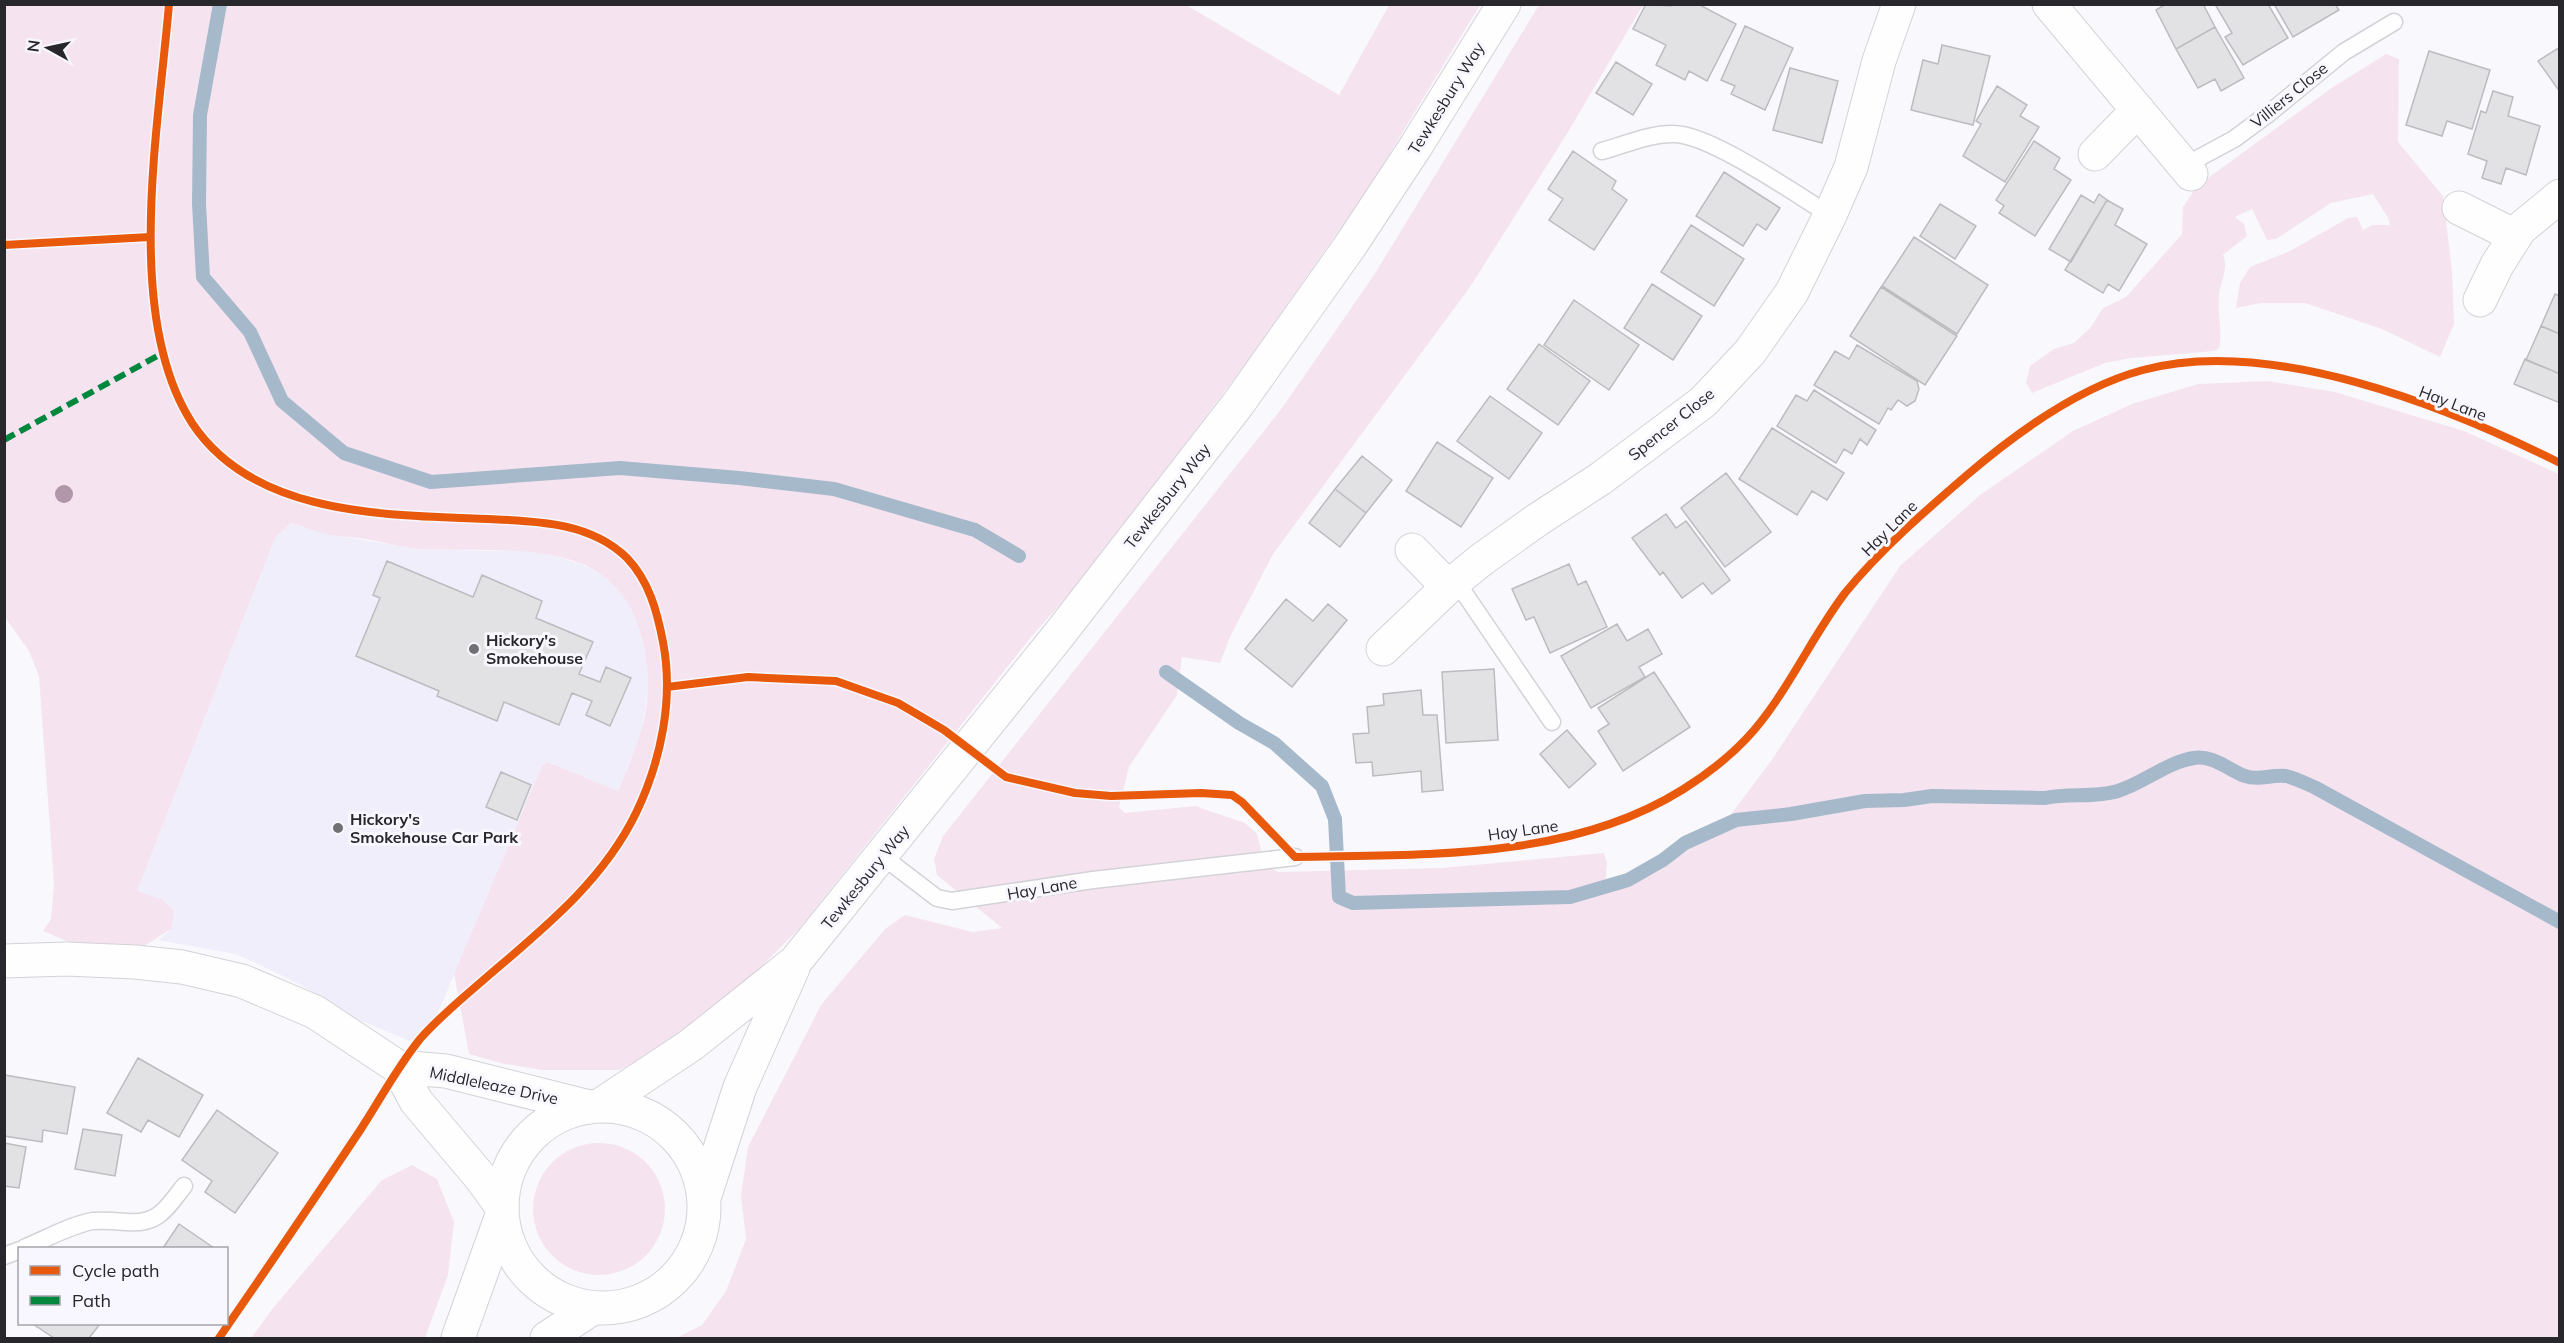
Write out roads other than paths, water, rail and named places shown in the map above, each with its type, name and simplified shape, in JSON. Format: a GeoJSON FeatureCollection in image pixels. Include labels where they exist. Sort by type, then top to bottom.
{"type":"FeatureCollection","features":[{"type":"Feature","properties":{"kind":"street","name":"Tewkesbury Way"},"geometry":{"type":"LineString","coordinates":[[594,1106],[691,1046],[795,962],[1108,573],[1245,394],[1293,328],[1416,146],[1504,4]]}},
{"type":"Feature","properties":{"kind":"street","name":"Spencer Close"},"geometry":{"type":"LineString","coordinates":[[1383,649],[1452,584],[1537,520],[1656,439],[1702,402],[1750,352],[1792,292],[1830,216],[1851,167],[1879,61],[1899,4]]}},
{"type":"Feature","properties":{"kind":"street","name":"Villiers Close"},"geometry":{"type":"LineString","coordinates":[[2049,4],[2188,170]]}},
{"type":"Feature","properties":{"kind":"street"},"geometry":{"type":"LineString","coordinates":[[2095,154],[2138,110]]}},
{"type":"Feature","properties":{"kind":"street"},"geometry":{"type":"LineString","coordinates":[[2480,300],[2515,236],[2559,196]]}},
{"type":"Feature","properties":{"kind":"street"},"geometry":{"type":"LineString","coordinates":[[2459,208],[2515,236]]}},
{"type":"Feature","properties":{"kind":"street"},"geometry":{"type":"LineString","coordinates":[[1412,550],[1452,584]]}},
{"type":"Feature","properties":{"kind":"street","name":"Middleleaze Drive"},"geometry":{"type":"LineString","coordinates":[[4,961],[66,959],[182,967],[242,981],[315,1012],[398,1067],[416,1101],[481,1178],[502,1211]]}},
{"type":"Feature","properties":{"kind":"street","name":"Tewkesbury Way"},"geometry":{"type":"LineString","coordinates":[[704,1198],[740,1087],[795,962]]}},
{"type":"Feature","properties":{"kind":"street","name":"Middleleaze Drive"},"geometry":{"type":"LineString","coordinates":[[398,1067],[446,1071],[594,1106]]}},
{"type":"Feature","properties":{"kind":"street","name":"Tewkesbury Way"},"geometry":{"type":"LineString","coordinates":[[594,1106],[635,1111],[653,1119],[668,1130],[692,1158],[699,1175],[704,1198],[703,1222],[699,1240],[691,1257],[674,1280],[660,1291],[634,1304],[618,1308],[593,1308],[561,1300],[534,1281],[514,1255],[505,1232],[502,1211],[503,1191],[510,1167],[523,1145],[548,1123],[572,1111],[594,1106]]}},
{"type":"Feature","properties":{"kind":"street","name":"Tewkesbury Way"},"geometry":{"type":"LineString","coordinates":[[458,1338],[502,1211]]}},
{"type":"Feature","properties":{"kind":"street"},"geometry":{"type":"LineString","coordinates":[[547,1338],[593,1308]]}},
{"type":"Feature","properties":{"kind":"lane","name":"Villiers Close"},"geometry":{"type":"LineString","coordinates":[[2188,170],[2268,114],[2343,52],[2394,22]]}},
{"type":"Feature","properties":{"kind":"lane"},"geometry":{"type":"LineString","coordinates":[[1602,151],[1675,134],[1699,139],[1830,216]]}},
{"type":"Feature","properties":{"kind":"lane"},"geometry":{"type":"LineString","coordinates":[[1452,584],[1552,722]]}},
{"type":"Feature","properties":{"kind":"lane","name":"Hay Lane"},"geometry":{"type":"LineString","coordinates":[[882,856],[938,898],[952,901],[1000,896],[1094,879],[1295,857]]}},
{"type":"Feature","properties":{"kind":"lane"},"geometry":{"type":"LineString","coordinates":[[26,1247],[93,1221],[139,1223],[155,1219],[162,1214],[184,1186]]}},
{"type":"Feature","properties":{"kind":"waterway"},"geometry":{"type":"LineString","coordinates":[[220,4],[200,115],[199,204],[203,277],[250,332],[282,401],[344,453],[431,482],[620,468],[834,489],[975,530],[1019,556]]}},
{"type":"Feature","properties":{"kind":"waterway"},"geometry":{"type":"LineString","coordinates":[[1166,672],[1239,723],[1274,743],[1322,786],[1335,819],[1339,897],[1353,903],[1570,897],[1628,880],[1663,860],[1685,843],[1736,820],[1791,814],[1865,801],[1904,800],[1932,796],[2045,798],[2100,794],[2128,787],[2184,760],[2201,758],[2214,761],[2245,776],[2260,778],[2286,776],[2316,788],[2560,922]]}},
{"type":"Feature","properties":{"kind":"place","name":"Hickory's Smokehouse"},"geometry":{"type":"Point","coordinates":[474,649]}},
{"type":"Feature","properties":{"kind":"place","name":"Hickory's Smokehouse Car Park"},"geometry":{"type":"Point","coordinates":[338,828]}}]}
